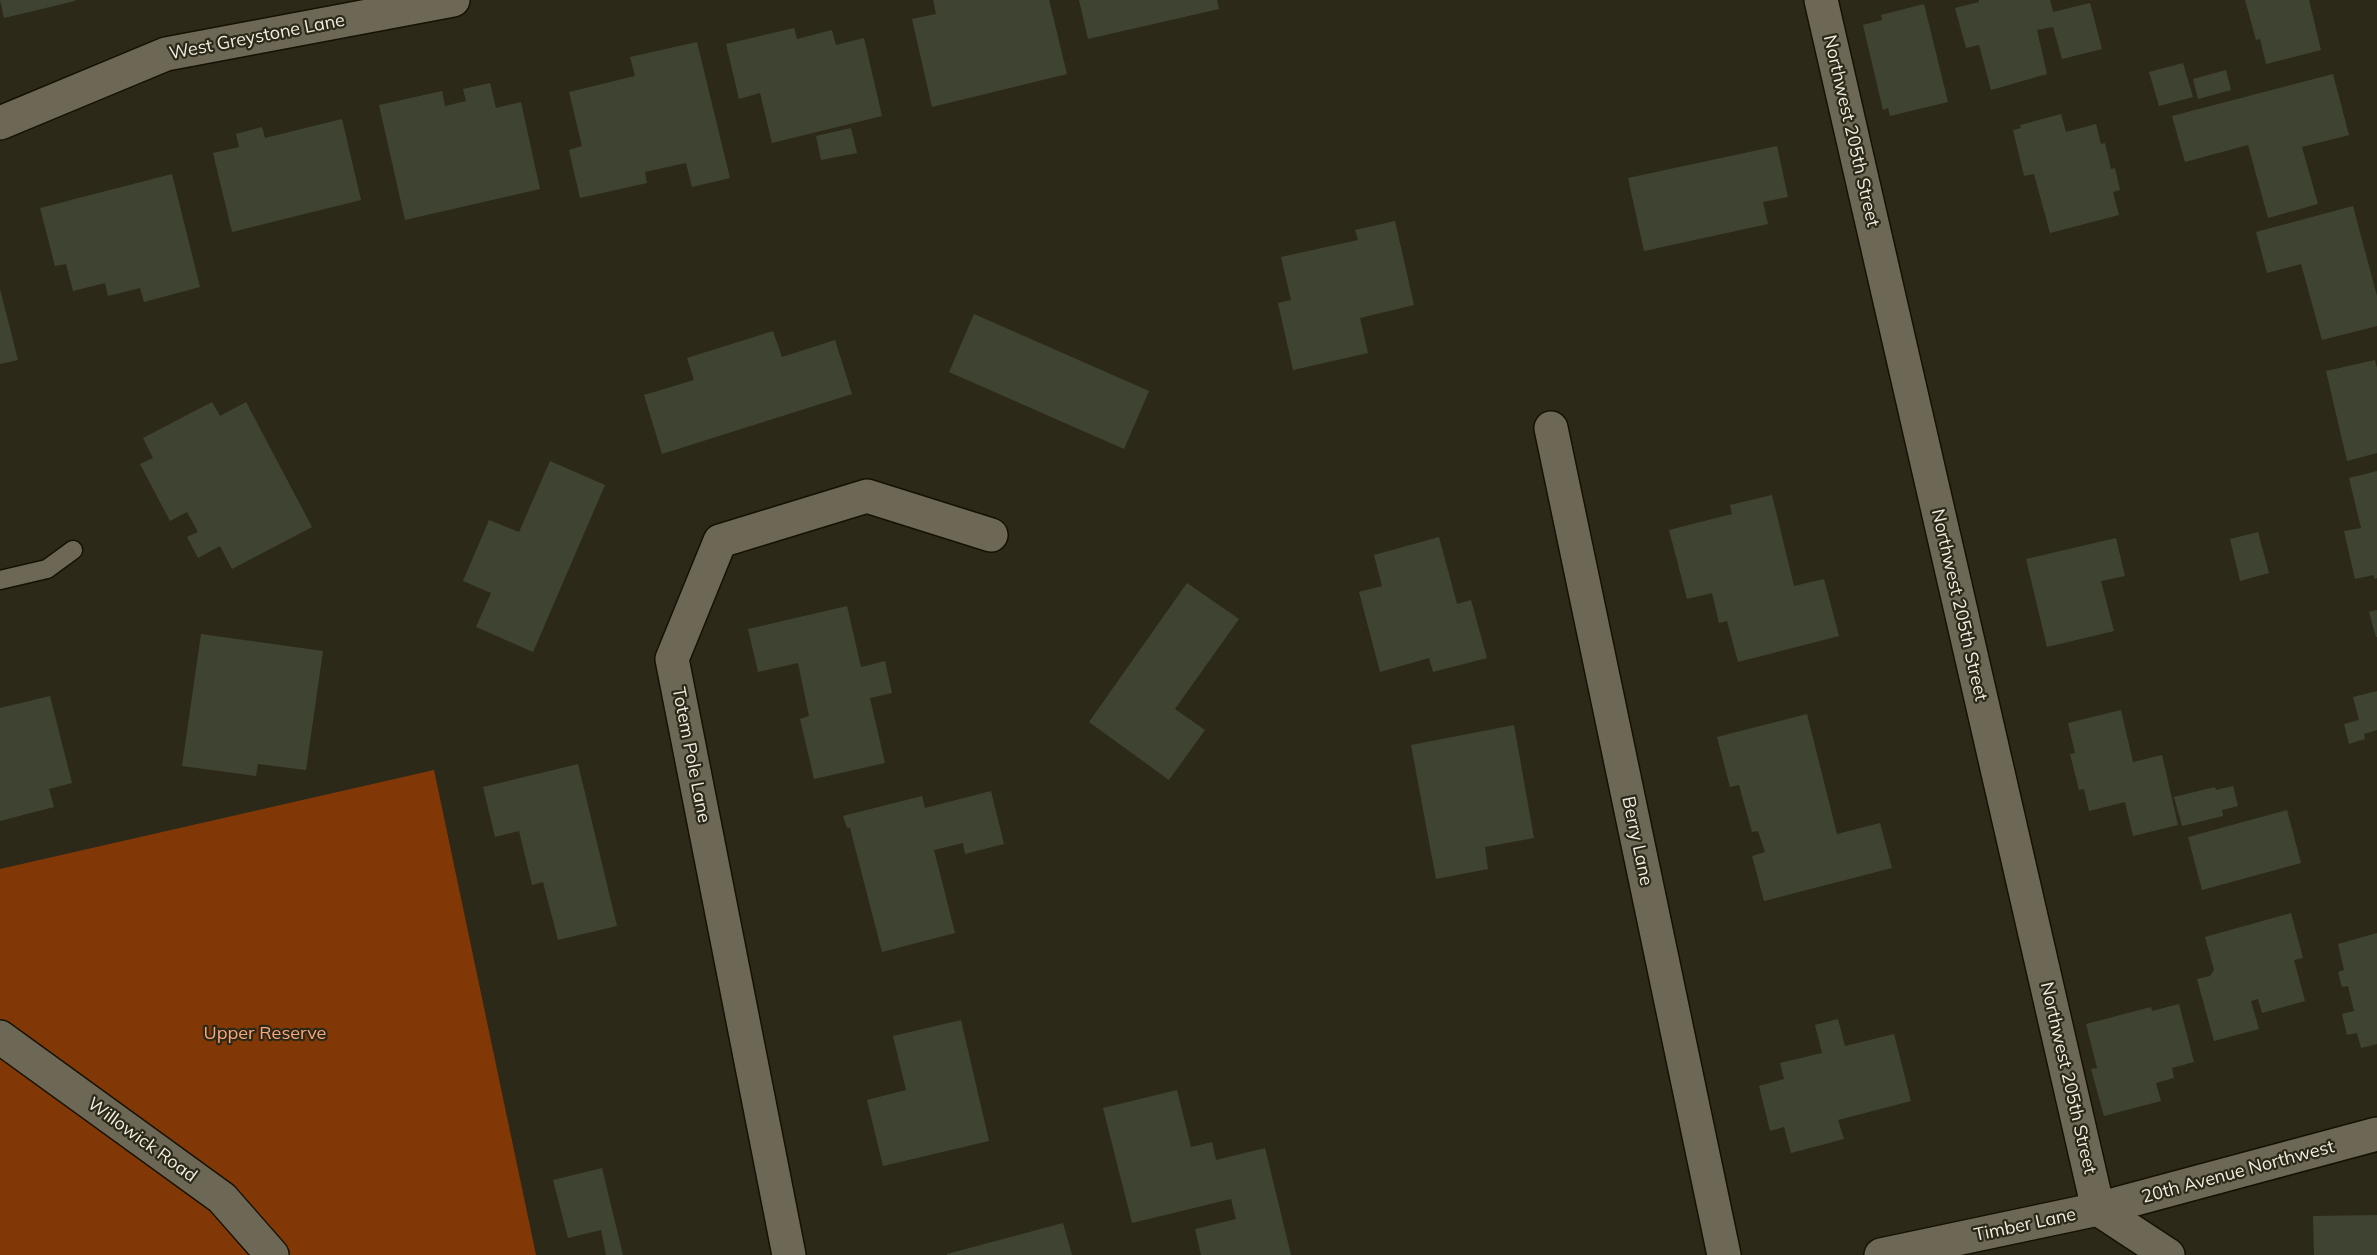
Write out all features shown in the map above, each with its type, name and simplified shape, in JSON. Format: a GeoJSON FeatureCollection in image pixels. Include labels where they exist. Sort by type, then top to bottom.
{"type":"FeatureCollection","features":[{"type":"Feature","properties":{"kind":"street","name":"West Greystone Lane"},"geometry":{"type":"LineString","coordinates":[[0,123],[166,54],[453,0]]}},
{"type":"Feature","properties":{"kind":"street","name":"Northwest 205th Street"},"geometry":{"type":"LineString","coordinates":[[1821,0],[2098,1209]]}},
{"type":"Feature","properties":{"kind":"street","name":"Berry Lane"},"geometry":{"type":"LineString","coordinates":[[1551,428],[1724,1255]]}},
{"type":"Feature","properties":{"kind":"street","name":"Totem Pole Lane"},"geometry":{"type":"LineString","coordinates":[[789,1255],[672,659],[720,541],[867,496],[991,535]]}},
{"type":"Feature","properties":{"kind":"street","name":"Willowick Road"},"geometry":{"type":"LineString","coordinates":[[0,1037],[222,1198],[272,1255]]}},
{"type":"Feature","properties":{"kind":"street","name":"20th Avenue Northwest"},"geometry":{"type":"LineString","coordinates":[[2098,1209],[2377,1134]]}},
{"type":"Feature","properties":{"kind":"street","name":"Timber Lane"},"geometry":{"type":"LineString","coordinates":[[1881,1255],[2098,1209]]}},
{"type":"Feature","properties":{"kind":"street"},"geometry":{"type":"LineString","coordinates":[[2098,1209],[2168,1255]]}},
{"type":"Feature","properties":{"kind":"lane"},"geometry":{"type":"LineString","coordinates":[[0,580],[47,569],[74,550]]}},
{"type":"Feature","properties":{"kind":"green space","name":"Upper Reserve"},"geometry":{"type":"Polygon","coordinates":[[[434,770],[536,1255],[0,1255],[0,869],[434,770]]]}},
{"type":"Feature","properties":{"kind":"building"},"geometry":{"type":"Polygon","coordinates":[[[0,0],[75,0],[75,1],[4,18],[0,0]]]}},
{"type":"Feature","properties":{"kind":"building"},"geometry":{"type":"Polygon","coordinates":[[[933,0],[1049,0],[1067,74],[932,107],[912,19],[936,14],[933,0]]]}},
{"type":"Feature","properties":{"kind":"building"},"geometry":{"type":"Polygon","coordinates":[[[1079,0],[1217,0],[1219,9],[1088,39],[1079,0]]]}},
{"type":"Feature","properties":{"kind":"building"},"geometry":{"type":"Polygon","coordinates":[[[1979,0],[2050,0],[2053,12],[2090,3],[2102,49],[2062,59],[2053,27],[2037,30],[2047,74],[1991,90],[1979,45],[1966,48],[1955,8],[1979,2],[1979,0]]]}},
{"type":"Feature","properties":{"kind":"building"},"geometry":{"type":"Polygon","coordinates":[[[2245,0],[2309,0],[2321,50],[2266,64],[2260,39],[2256,40],[2245,0]]]}},
{"type":"Feature","properties":{"kind":"building"},"geometry":{"type":"Polygon","coordinates":[[[1924,4],[1948,102],[1890,116],[1888,108],[1883,110],[1863,25],[1882,20],[1881,15],[1924,4]]]}},
{"type":"Feature","properties":{"kind":"building"},"geometry":{"type":"Polygon","coordinates":[[[794,28],[797,39],[832,30],[836,45],[864,38],[882,116],[772,143],[760,93],[739,99],[726,44],[794,28]]]}},
{"type":"Feature","properties":{"kind":"building"},"geometry":{"type":"Polygon","coordinates":[[[697,42],[730,178],[692,187],[686,163],[645,172],[647,183],[580,198],[569,150],[582,146],[569,92],[635,76],[630,57],[697,42]]]}},
{"type":"Feature","properties":{"kind":"building"},"geometry":{"type":"Polygon","coordinates":[[[2183,63],[2193,97],[2159,106],[2149,72],[2183,63]]]}},
{"type":"Feature","properties":{"kind":"building"},"geometry":{"type":"Polygon","coordinates":[[[2226,70],[2231,90],[2198,99],[2193,79],[2226,70]]]}},
{"type":"Feature","properties":{"kind":"building"},"geometry":{"type":"Polygon","coordinates":[[[2333,74],[2349,135],[2302,147],[2318,204],[2268,218],[2248,145],[2185,162],[2172,116],[2333,74]]]}},
{"type":"Feature","properties":{"kind":"building"},"geometry":{"type":"Polygon","coordinates":[[[490,83],[496,108],[521,102],[540,189],[405,220],[379,105],[442,91],[445,106],[466,101],[463,89],[490,83]]]}},
{"type":"Feature","properties":{"kind":"building"},"geometry":{"type":"Polygon","coordinates":[[[2061,114],[2066,132],[2096,124],[2101,144],[2105,143],[2111,169],[2115,168],[2120,190],[2113,192],[2119,215],[2050,233],[2034,174],[2024,176],[2013,130],[2021,128],[2020,125],[2061,114]]]}},
{"type":"Feature","properties":{"kind":"building"},"geometry":{"type":"Polygon","coordinates":[[[342,119],[361,200],[232,232],[213,153],[239,147],[236,134],[262,127],[265,138],[342,119]]]}},
{"type":"Feature","properties":{"kind":"building"},"geometry":{"type":"Polygon","coordinates":[[[851,128],[857,153],[821,160],[816,136],[851,128]]]}},
{"type":"Feature","properties":{"kind":"building"},"geometry":{"type":"Polygon","coordinates":[[[1777,146],[1788,197],[1763,202],[1768,224],[1644,251],[1628,178],[1777,146]]]}},
{"type":"Feature","properties":{"kind":"building"},"geometry":{"type":"Polygon","coordinates":[[[172,174],[200,287],[144,302],[140,288],[108,296],[105,283],[73,291],[66,264],[55,266],[40,208],[172,174]]]}},
{"type":"Feature","properties":{"kind":"building"},"geometry":{"type":"Polygon","coordinates":[[[2353,206],[2377,296],[2377,326],[2322,340],[2301,264],[2267,273],[2256,232],[2353,206]]]}},
{"type":"Feature","properties":{"kind":"building"},"geometry":{"type":"Polygon","coordinates":[[[1395,221],[1414,305],[1360,318],[1368,353],[1293,370],[1278,303],[1291,300],[1281,257],[1358,240],[1355,230],[1395,221]]]}},
{"type":"Feature","properties":{"kind":"building"},"geometry":{"type":"Polygon","coordinates":[[[0,289],[18,360],[0,364],[0,289]]]}},
{"type":"Feature","properties":{"kind":"building"},"geometry":{"type":"Polygon","coordinates":[[[974,314],[1149,391],[1124,449],[949,372],[974,314]]]}},
{"type":"Feature","properties":{"kind":"building"},"geometry":{"type":"Polygon","coordinates":[[[773,331],[782,357],[835,340],[852,394],[662,454],[644,395],[694,380],[687,358],[773,331]]]}},
{"type":"Feature","properties":{"kind":"building"},"geometry":{"type":"Polygon","coordinates":[[[2375,360],[2377,368],[2377,453],[2347,461],[2326,371],[2375,360]]]}},
{"type":"Feature","properties":{"kind":"building"},"geometry":{"type":"Polygon","coordinates":[[[212,402],[220,416],[246,402],[312,527],[232,569],[220,546],[198,558],[187,537],[198,532],[187,512],[170,521],[140,464],[153,458],[143,438],[212,402]]]}},
{"type":"Feature","properties":{"kind":"building"},"geometry":{"type":"Polygon","coordinates":[[[550,461],[605,485],[533,652],[476,627],[491,593],[463,581],[489,520],[519,532],[550,461]]]}},
{"type":"Feature","properties":{"kind":"building"},"geometry":{"type":"Polygon","coordinates":[[[2377,471],[2377,578],[2374,579],[2374,575],[2355,579],[2344,531],[2361,528],[2349,478],[2377,471]]]}},
{"type":"Feature","properties":{"kind":"building"},"geometry":{"type":"Polygon","coordinates":[[[1772,495],[1794,586],[1824,579],[1839,636],[1738,662],[1727,621],[1719,623],[1712,593],[1687,599],[1669,530],[1732,514],[1730,505],[1772,495]]]}},
{"type":"Feature","properties":{"kind":"building"},"geometry":{"type":"Polygon","coordinates":[[[2258,532],[2269,573],[2240,581],[2230,539],[2258,532]]]}},
{"type":"Feature","properties":{"kind":"building"},"geometry":{"type":"Polygon","coordinates":[[[1439,537],[1457,604],[1471,600],[1487,658],[1433,672],[1429,658],[1380,672],[1359,592],[1382,586],[1374,555],[1439,537]]]}},
{"type":"Feature","properties":{"kind":"building"},"geometry":{"type":"Polygon","coordinates":[[[2116,538],[2125,576],[2101,581],[2114,631],[2047,647],[2026,559],[2116,538]]]}},
{"type":"Feature","properties":{"kind":"building"},"geometry":{"type":"Polygon","coordinates":[[[1187,583],[1239,619],[1175,709],[1205,730],[1169,780],[1089,722],[1187,583]]]}},
{"type":"Feature","properties":{"kind":"building"},"geometry":{"type":"Polygon","coordinates":[[[847,606],[861,667],[885,661],[892,693],[870,698],[885,763],[814,779],[800,719],[809,716],[798,663],[758,672],[748,629],[847,606]]]}},
{"type":"Feature","properties":{"kind":"building"},"geometry":{"type":"Polygon","coordinates":[[[2377,610],[2377,637],[2376,637],[2369,612],[2377,610]]]}},
{"type":"Feature","properties":{"kind":"building"},"geometry":{"type":"Polygon","coordinates":[[[201,634],[323,651],[306,770],[258,764],[256,776],[182,766],[201,634]]]}},
{"type":"Feature","properties":{"kind":"building"},"geometry":{"type":"Polygon","coordinates":[[[2377,691],[2377,730],[2364,734],[2365,739],[2349,744],[2344,724],[2359,720],[2353,697],[2377,691]]]}},
{"type":"Feature","properties":{"kind":"building"},"geometry":{"type":"Polygon","coordinates":[[[50,696],[72,783],[49,789],[54,807],[0,821],[0,708],[50,696]]]}},
{"type":"Feature","properties":{"kind":"building"},"geometry":{"type":"Polygon","coordinates":[[[2121,710],[2133,762],[2162,755],[2178,825],[2133,836],[2125,802],[2089,811],[2084,789],[2079,790],[2070,754],[2075,753],[2068,723],[2121,710]]]}},
{"type":"Feature","properties":{"kind":"building"},"geometry":{"type":"Polygon","coordinates":[[[1807,714],[1837,834],[1880,823],[1892,868],[1764,901],[1752,856],[1765,852],[1758,831],[1752,832],[1739,785],[1730,787],[1717,737],[1807,714]]]}},
{"type":"Feature","properties":{"kind":"building"},"geometry":{"type":"Polygon","coordinates":[[[1514,725],[1534,838],[1485,847],[1488,869],[1436,879],[1411,745],[1514,725]]]}},
{"type":"Feature","properties":{"kind":"building"},"geometry":{"type":"Polygon","coordinates":[[[578,764],[617,926],[558,940],[543,882],[532,885],[519,831],[495,837],[483,787],[578,764]]]}},
{"type":"Feature","properties":{"kind":"building"},"geometry":{"type":"Polygon","coordinates":[[[2233,786],[2238,806],[2222,810],[2223,816],[2182,826],[2174,797],[2215,787],[2216,790],[2233,786]]]}},
{"type":"Feature","properties":{"kind":"building"},"geometry":{"type":"Polygon","coordinates":[[[991,791],[1004,844],[965,854],[963,843],[934,850],[955,933],[882,952],[850,828],[847,828],[843,816],[922,796],[925,808],[991,791]]]}},
{"type":"Feature","properties":{"kind":"building"},"geometry":{"type":"Polygon","coordinates":[[[2287,810],[2301,863],[2202,890],[2188,837],[2287,810]]]}},
{"type":"Feature","properties":{"kind":"building"},"geometry":{"type":"Polygon","coordinates":[[[2291,913],[2303,958],[2294,960],[2305,1001],[2262,1013],[2258,999],[2251,1001],[2259,1029],[2214,1041],[2197,979],[2210,976],[2214,970],[2205,937],[2291,913]]]}},
{"type":"Feature","properties":{"kind":"building"},"geometry":{"type":"Polygon","coordinates":[[[2377,933],[2377,1044],[2361,1048],[2357,1033],[2347,1035],[2342,1014],[2354,1011],[2348,986],[2342,987],[2338,972],[2344,970],[2338,944],[2377,933]]]}},
{"type":"Feature","properties":{"kind":"building"},"geometry":{"type":"Polygon","coordinates":[[[2179,1004],[2194,1062],[2172,1068],[2174,1078],[2156,1083],[2161,1101],[2104,1116],[2091,1069],[2097,1068],[2086,1024],[2151,1007],[2152,1011],[2179,1004]]]}},
{"type":"Feature","properties":{"kind":"building"},"geometry":{"type":"Polygon","coordinates":[[[1838,1019],[1845,1046],[1894,1034],[1911,1101],[1838,1120],[1844,1139],[1791,1153],[1784,1127],[1770,1131],[1759,1086],[1784,1079],[1780,1063],[1822,1053],[1815,1025],[1838,1019]]]}},
{"type":"Feature","properties":{"kind":"building"},"geometry":{"type":"Polygon","coordinates":[[[961,1020],[989,1141],[883,1166],[867,1100],[906,1090],[893,1036],[961,1020]]]}},
{"type":"Feature","properties":{"kind":"building"},"geometry":{"type":"Polygon","coordinates":[[[1177,1090],[1191,1147],[1212,1142],[1216,1160],[1265,1148],[1291,1255],[1201,1255],[1195,1229],[1236,1219],[1231,1199],[1132,1223],[1103,1108],[1177,1090]]]}},
{"type":"Feature","properties":{"kind":"building"},"geometry":{"type":"Polygon","coordinates":[[[602,1168],[623,1255],[606,1255],[601,1230],[568,1238],[553,1180],[602,1168]]]}},
{"type":"Feature","properties":{"kind":"building"},"geometry":{"type":"Polygon","coordinates":[[[2377,1215],[2377,1255],[2314,1255],[2313,1216],[2377,1215]]]}},
{"type":"Feature","properties":{"kind":"building"},"geometry":{"type":"Polygon","coordinates":[[[1063,1223],[1072,1255],[947,1255],[947,1254],[1063,1223]]]}}]}
